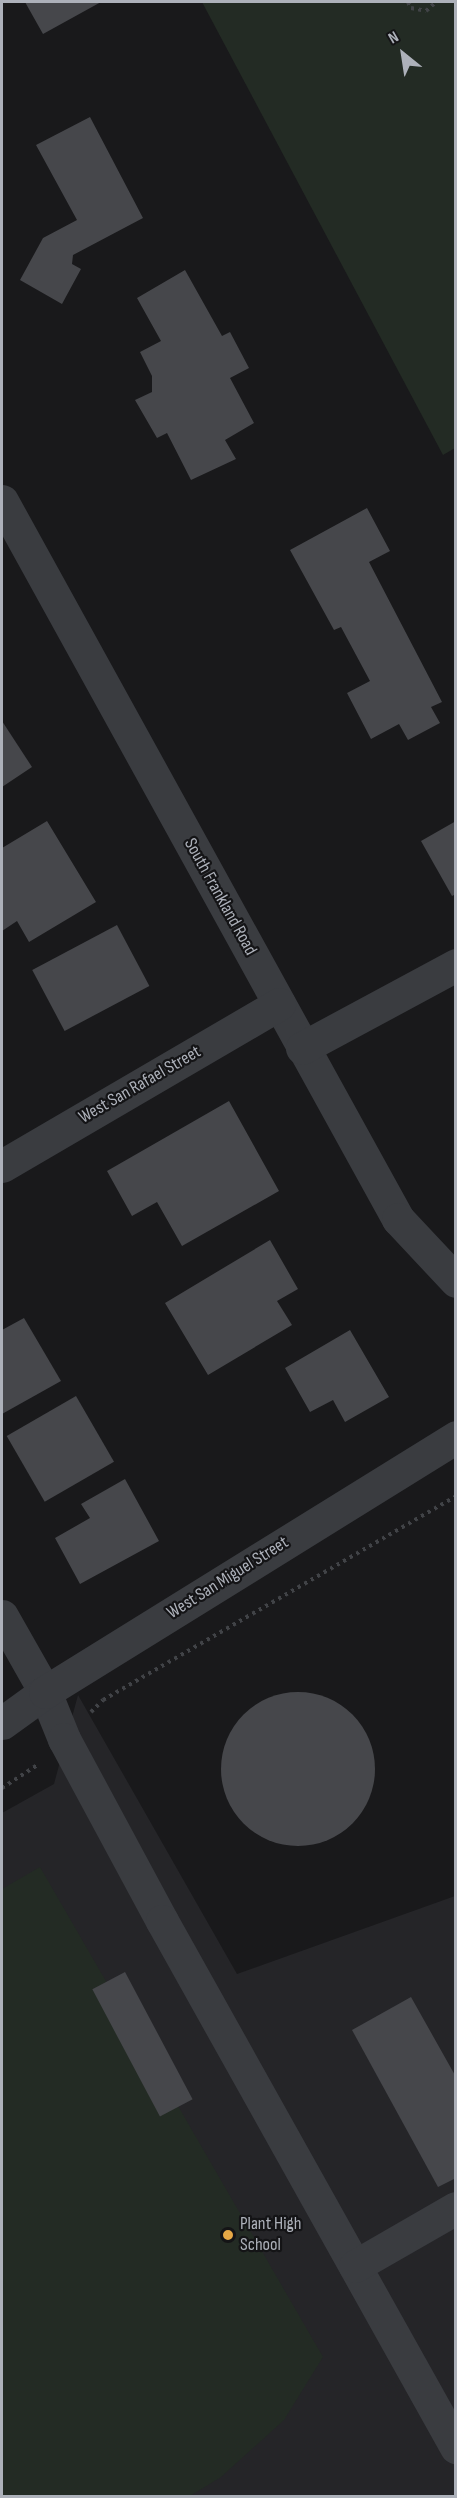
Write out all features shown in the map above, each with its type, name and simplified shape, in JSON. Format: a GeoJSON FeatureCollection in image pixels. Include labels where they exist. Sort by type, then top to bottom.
{"type":"FeatureCollection","features":[{"type":"Feature","properties":{"kind":"street","name":"South Frankland Road"},"geometry":{"type":"LineString","coordinates":[[2,501],[398,1219],[456,1281]]}},
{"type":"Feature","properties":{"kind":"street"},"geometry":{"type":"LineString","coordinates":[[302,1048],[456,965]]}},
{"type":"Feature","properties":{"kind":"street","name":"West San Rafael Street"},"geometry":{"type":"LineString","coordinates":[[2,1166],[279,1004]]}},
{"type":"Feature","properties":{"kind":"street","name":"West San Miguel Street"},"geometry":{"type":"LineString","coordinates":[[2,1723],[45,1692],[456,1437]]}},
{"type":"Feature","properties":{"kind":"street"},"geometry":{"type":"LineString","coordinates":[[2,1616],[45,1692],[64,1739],[456,2447]]}},
{"type":"Feature","properties":{"kind":"street"},"geometry":{"type":"LineString","coordinates":[[355,2266],[456,2208]]}},
{"type":"Feature","properties":{"kind":"path"},"geometry":{"type":"LineString","coordinates":[[408,2],[411,8],[426,11],[436,2]]}},
{"type":"Feature","properties":{"kind":"path"},"geometry":{"type":"LineString","coordinates":[[2,1788],[33,1770],[104,1700],[456,1496]]}},
{"type":"Feature","properties":{"kind":"shaded area"},"geometry":{"type":"Polygon","coordinates":[[[202,2],[455,2],[455,448],[443,455],[202,2]]]}},
{"type":"Feature","properties":{"kind":"shaded area","name":"Plant High School"},"geometry":{"type":"Polygon","coordinates":[[[78,1695],[237,1974],[455,1896],[455,2496],[2,2496],[2,1813],[54,1784],[78,1695]]]}},
{"type":"Feature","properties":{"kind":"shaded area"},"geometry":{"type":"Polygon","coordinates":[[[40,1867],[323,2357],[284,2420],[221,2477],[190,2496],[2,2496],[2,1889],[40,1867]]]}},
{"type":"Feature","properties":{"kind":"building"},"geometry":{"type":"Polygon","coordinates":[[[25,2],[101,2],[43,34],[25,2]]]}},
{"type":"Feature","properties":{"kind":"building"},"geometry":{"type":"Polygon","coordinates":[[[90,117],[143,218],[73,255],[72,264],[81,269],[62,304],[20,280],[43,238],[77,220],[36,145],[90,117]]]}},
{"type":"Feature","properties":{"kind":"building"},"geometry":{"type":"Polygon","coordinates":[[[185,270],[222,336],[230,332],[249,368],[230,378],[254,423],[225,440],[236,459],[191,480],[167,433],[157,438],[135,400],[152,392],[152,376],[140,352],[161,341],[137,298],[185,270]]]}},
{"type":"Feature","properties":{"kind":"building"},"geometry":{"type":"Polygon","coordinates":[[[367,508],[390,551],[369,562],[442,702],[431,707],[440,723],[408,740],[399,724],[371,739],[347,693],[370,681],[341,627],[334,630],[290,550],[367,508]]]}},
{"type":"Feature","properties":{"kind":"building"},"geometry":{"type":"Polygon","coordinates":[[[2,721],[32,767],[2,787],[2,721]]]}},
{"type":"Feature","properties":{"kind":"building"},"geometry":{"type":"Polygon","coordinates":[[[47,821],[96,902],[29,942],[17,921],[2,931],[2,848],[47,821]]]}},
{"type":"Feature","properties":{"kind":"building"},"geometry":{"type":"Polygon","coordinates":[[[456,821],[456,894],[452,896],[421,841],[456,821]]]}},
{"type":"Feature","properties":{"kind":"building"},"geometry":{"type":"Polygon","coordinates":[[[117,925],[149,986],[65,1031],[32,970],[117,925]]]}},
{"type":"Feature","properties":{"kind":"building"},"geometry":{"type":"Polygon","coordinates":[[[229,1101],[279,1191],[182,1246],[157,1202],[132,1216],[107,1171],[229,1101]]]}},
{"type":"Feature","properties":{"kind":"building"},"geometry":{"type":"Polygon","coordinates":[[[270,1240],[298,1289],[277,1301],[292,1325],[208,1375],[165,1303],[270,1240]]]}},
{"type":"Feature","properties":{"kind":"building"},"geometry":{"type":"Polygon","coordinates":[[[24,1318],[61,1381],[2,1414],[2,1330],[24,1318]]]}},
{"type":"Feature","properties":{"kind":"building"},"geometry":{"type":"Polygon","coordinates":[[[350,1330],[389,1397],[345,1422],[333,1400],[310,1412],[285,1368],[350,1330]]]}},
{"type":"Feature","properties":{"kind":"building"},"geometry":{"type":"Polygon","coordinates":[[[76,1396],[114,1462],[45,1502],[7,1436],[76,1396]]]}},
{"type":"Feature","properties":{"kind":"building"},"geometry":{"type":"Polygon","coordinates":[[[125,1479],[159,1541],[80,1584],[55,1538],[90,1518],[81,1504],[125,1479]]]}},
{"type":"Feature","properties":{"kind":"building"},"geometry":{"type":"Polygon","coordinates":[[[298,1692],[327,1698],[341,1705],[352,1715],[362,1726],[369,1740],[375,1769],[369,1798],[362,1812],[352,1823],[341,1833],[327,1840],[298,1846],[269,1840],[255,1833],[244,1823],[234,1812],[227,1798],[221,1769],[227,1740],[234,1726],[244,1715],[255,1705],[269,1698],[298,1692]]]}},
{"type":"Feature","properties":{"kind":"building"},"geometry":{"type":"Polygon","coordinates":[[[125,1972],[193,2099],[160,2117],[92,1989],[125,1972]]]}},
{"type":"Feature","properties":{"kind":"building"},"geometry":{"type":"Polygon","coordinates":[[[411,1997],[456,2077],[456,2178],[438,2187],[352,2030],[411,1997]]]}},
{"type":"Feature","properties":{"kind":"place","name":"Plant High School"},"geometry":{"type":"Point","coordinates":[228,2235]}}]}
